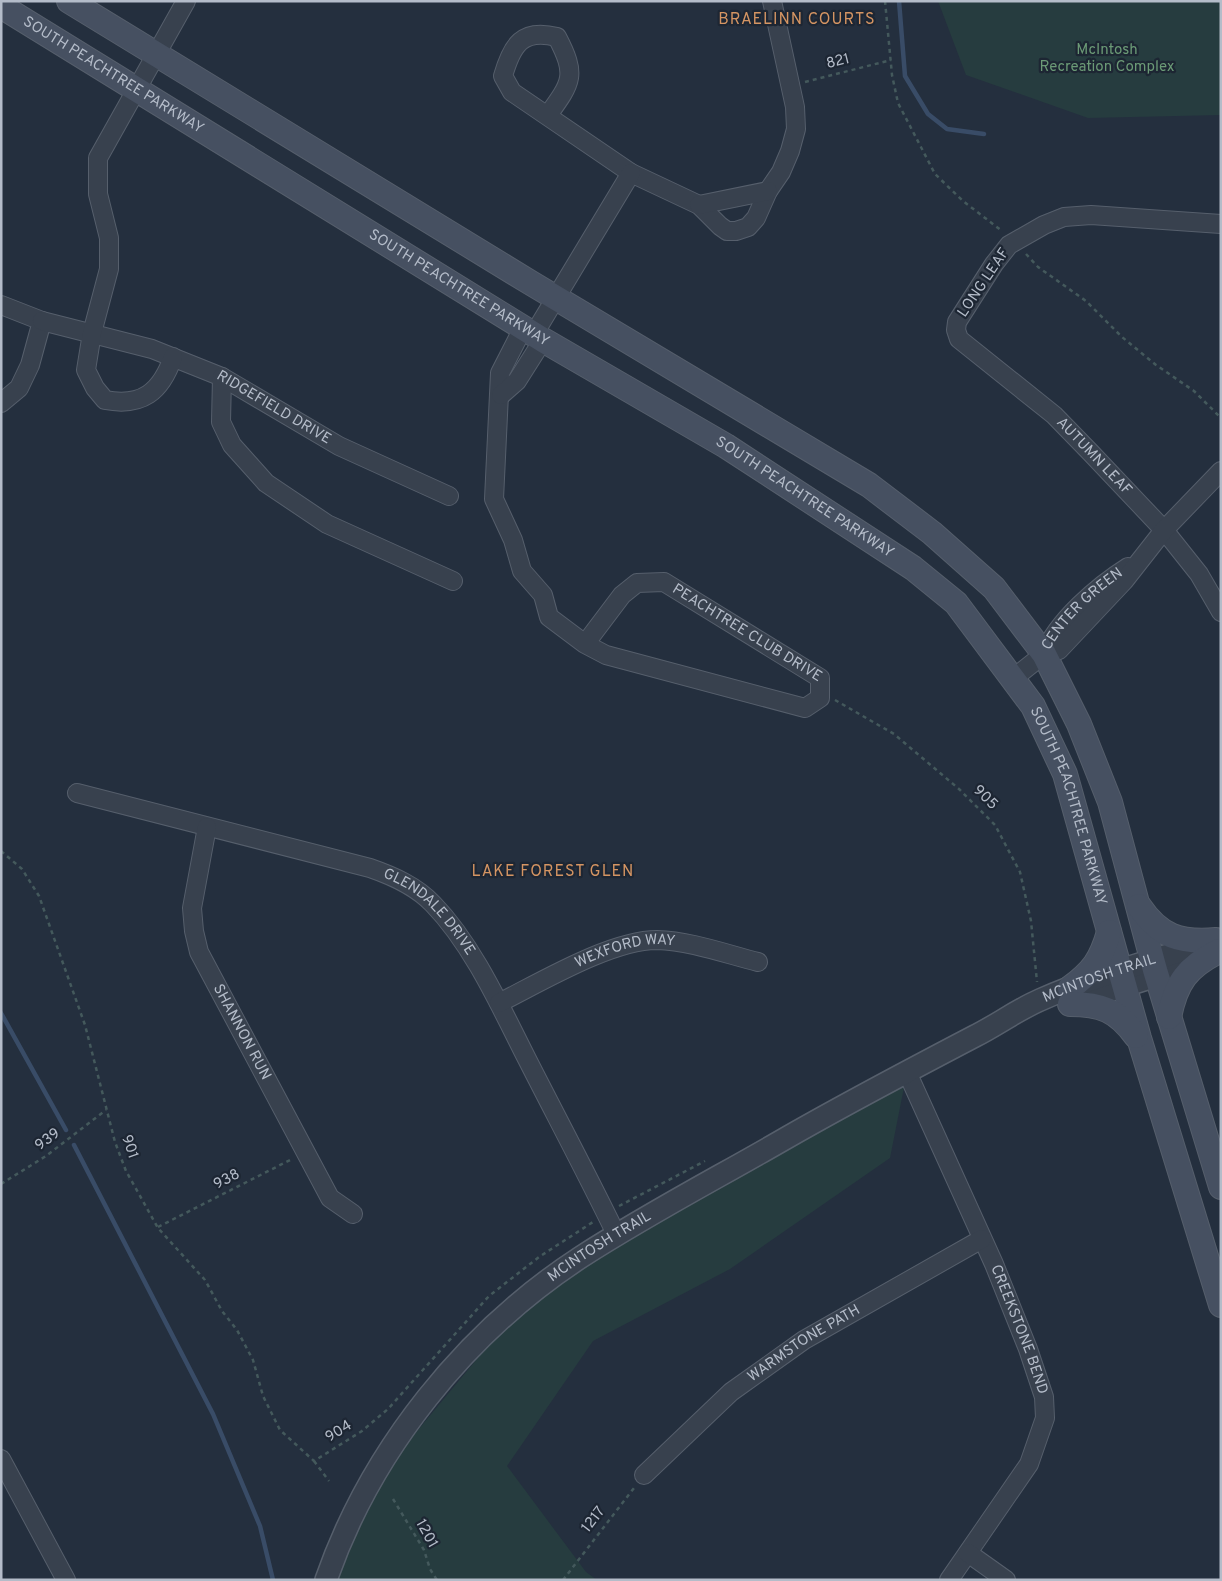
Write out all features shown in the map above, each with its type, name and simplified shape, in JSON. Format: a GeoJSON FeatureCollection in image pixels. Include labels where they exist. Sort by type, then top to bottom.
{"type":"FeatureCollection","features":[{"type":"Feature","properties":{"kind":"main road"},"geometry":{"type":"LineString","coordinates":[[69,1],[162,45],[556,298],[869,485],[932,533],[994,588],[1044,654],[1079,724],[1110,802],[1154,968],[1221,1187]]}},
{"type":"Feature","properties":{"kind":"main road","name":"SOUTH PEACHTREE PARKWAY"},"geometry":{"type":"LineString","coordinates":[[1,6],[134,97],[726,446],[913,568],[956,603],[1014,678],[1033,706],[1064,774],[1139,1038],[1221,1305]]}},
{"type":"Feature","properties":{"kind":"main road"},"geometry":{"type":"LineString","coordinates":[[1137,903],[1151,923],[1170,936],[1193,942],[1219,945]]}},
{"type":"Feature","properties":{"kind":"main road"},"geometry":{"type":"LineString","coordinates":[[1109,932],[1102,955],[1070,996],[1110,1010],[1126,1022],[1139,1038]]}},
{"type":"Feature","properties":{"kind":"main road"},"geometry":{"type":"LineString","coordinates":[[1169,1017],[1173,996],[1184,976],[1219,945]]}},
{"type":"Feature","properties":{"kind":"street"},"geometry":{"type":"LineString","coordinates":[[173,357],[166,375],[154,392],[138,400],[123,403],[105,400],[95,388],[86,370],[92,333],[109,269],[108,238],[98,194],[98,158],[134,97],[186,1]]}},
{"type":"Feature","properties":{"kind":"street"},"geometry":{"type":"LineString","coordinates":[[548,115],[571,78],[568,58],[557,37],[541,33],[524,38],[509,55],[503,76],[512,92],[631,173],[699,205],[727,231],[736,232],[748,227],[756,218],[768,191],[781,172],[796,129],[791,86],[772,1]]}},
{"type":"Feature","properties":{"kind":"street"},"geometry":{"type":"LineString","coordinates":[[501,395],[517,381],[534,334],[631,173]]}},
{"type":"Feature","properties":{"kind":"street"},"geometry":{"type":"LineString","coordinates":[[699,205],[768,191]]}},
{"type":"Feature","properties":{"kind":"street","name":"LONG LEAF"},"geometry":{"type":"LineString","coordinates":[[1020,388],[959,340],[956,330],[957,322],[969,301],[1009,245],[1025,234],[1064,217],[1091,215],[1221,224]]}},
{"type":"Feature","properties":{"kind":"street","name":"RIDGEFIELD DRIVE"},"geometry":{"type":"LineString","coordinates":[[1,305],[42,321],[92,333],[173,357],[222,377],[339,446],[449,496]]}},
{"type":"Feature","properties":{"kind":"street"},"geometry":{"type":"LineString","coordinates":[[1,403],[19,388],[30,365],[42,321]]}},
{"type":"Feature","properties":{"kind":"street","name":"PEACHTREE CLUB DRIVE"},"geometry":{"type":"LineString","coordinates":[[534,334],[500,373],[501,395],[494,499],[513,540],[522,571],[543,595],[549,617],[585,644],[606,655],[805,708],[820,698],[820,678],[664,582],[637,583],[622,595],[585,644]]}},
{"type":"Feature","properties":{"kind":"street"},"geometry":{"type":"LineString","coordinates":[[222,377],[221,422],[232,445],[266,483],[327,524],[453,581]]}},
{"type":"Feature","properties":{"kind":"street","name":"AUTUMN LEAF"},"geometry":{"type":"LineString","coordinates":[[1020,388],[1054,415],[1164,530],[1199,574],[1221,612]]}},
{"type":"Feature","properties":{"kind":"street","name":"CENTER GREEN"},"geometry":{"type":"LineString","coordinates":[[1044,654],[1050,638],[1104,582],[1143,557],[1164,530],[1221,471]]}},
{"type":"Feature","properties":{"kind":"street"},"geometry":{"type":"LineString","coordinates":[[1014,678],[1044,654]]}},
{"type":"Feature","properties":{"kind":"street","name":"GLENDALE DRIVE"},"geometry":{"type":"LineString","coordinates":[[77,793],[370,868],[392,876],[431,902],[447,919],[499,1003],[617,1236]]}},
{"type":"Feature","properties":{"kind":"street","name":"SHANNON RUN"},"geometry":{"type":"LineString","coordinates":[[207,827],[192,908],[194,931],[199,952],[330,1198],[353,1214]]}},
{"type":"Feature","properties":{"kind":"street","name":"WEXFORD WAY"},"geometry":{"type":"LineString","coordinates":[[499,1003],[611,949],[634,943],[657,940],[684,944],[758,962]]}},
{"type":"Feature","properties":{"kind":"street","name":"MCINTOSH TRAIL"},"geometry":{"type":"LineString","coordinates":[[326,1580],[335,1554],[364,1495],[396,1438],[436,1387],[531,1294],[580,1258],[864,1094],[1038,1001],[1070,996],[1219,945]]}},
{"type":"Feature","properties":{"kind":"street","name":"CREEKSTONE BEND"},"geometry":{"type":"LineString","coordinates":[[907,1072],[982,1239],[1031,1358],[1044,1396],[1045,1418],[1028,1464],[949,1580]]}},
{"type":"Feature","properties":{"kind":"street","name":"WARMSTONE PATH"},"geometry":{"type":"LineString","coordinates":[[644,1474],[731,1392],[804,1340],[982,1239]]}},
{"type":"Feature","properties":{"kind":"street"},"geometry":{"type":"LineString","coordinates":[[1,1459],[66,1580]]}},
{"type":"Feature","properties":{"kind":"street"},"geometry":{"type":"LineString","coordinates":[[968,1553],[1006,1580]]}},
{"type":"Feature","properties":{"kind":"path","name":"821"},"geometry":{"type":"LineString","coordinates":[[791,86],[891,60]]}},
{"type":"Feature","properties":{"kind":"path","name":"905"},"geometry":{"type":"LineString","coordinates":[[821,687],[840,704],[894,734],[959,788],[996,824],[1020,872],[1031,921],[1037,987]]}},
{"type":"Feature","properties":{"kind":"path","name":"901"},"geometry":{"type":"LineString","coordinates":[[1,851],[22,869],[39,896],[85,1025],[106,1110],[126,1171],[158,1228],[205,1280],[222,1311],[237,1330],[253,1360],[263,1396],[280,1430],[314,1461]]}},
{"type":"Feature","properties":{"kind":"path","name":"939"},"geometry":{"type":"LineString","coordinates":[[1,1184],[46,1156],[106,1110]]}},
{"type":"Feature","properties":{"kind":"path","name":"938"},"geometry":{"type":"LineString","coordinates":[[158,1228],[306,1152]]}},
{"type":"Feature","properties":{"kind":"path","name":"904"},"geometry":{"type":"LineString","coordinates":[[314,1461],[362,1431],[388,1409],[407,1387]]}},
{"type":"Feature","properties":{"kind":"path"},"geometry":{"type":"LineString","coordinates":[[314,1461],[329,1481]]}},
{"type":"Feature","properties":{"kind":"path","name":"1217"},"geometry":{"type":"LineString","coordinates":[[563,1580],[644,1474]]}},
{"type":"Feature","properties":{"kind":"path","name":"1201"},"geometry":{"type":"LineString","coordinates":[[393,1499],[424,1550],[430,1569],[437,1580]]}},
{"type":"Feature","properties":{"kind":"green space","name":"McIntosh Recreation Complex"},"geometry":{"type":"Polygon","coordinates":[[[938,1],[1221,1],[1221,115],[1088,118],[966,75],[938,1]]]}},
{"type":"Feature","properties":{"kind":"green space"},"geometry":{"type":"Polygon","coordinates":[[[907,1072],[890,1158],[730,1269],[593,1341],[507,1466],[586,1572],[597,1580],[336,1580],[364,1495],[531,1294],[907,1072]]]}},
{"type":"Feature","properties":{"kind":"waterway"},"geometry":{"type":"LineString","coordinates":[[899,1],[905,76],[928,114],[947,129],[984,134]]}},
{"type":"Feature","properties":{"kind":"waterway"},"geometry":{"type":"LineString","coordinates":[[1,1013],[66,1130]]}},
{"type":"Feature","properties":{"kind":"waterway"},"geometry":{"type":"LineString","coordinates":[[74,1145],[213,1414],[260,1526],[273,1580]]}},
{"type":"Feature","properties":{"kind":"district","name":"BRAELINN COURTS"},"geometry":{"type":"Point","coordinates":[797,20]}},
{"type":"Feature","properties":{"kind":"district","name":"LAKE FOREST GLEN"},"geometry":{"type":"Point","coordinates":[553,872]}}]}
